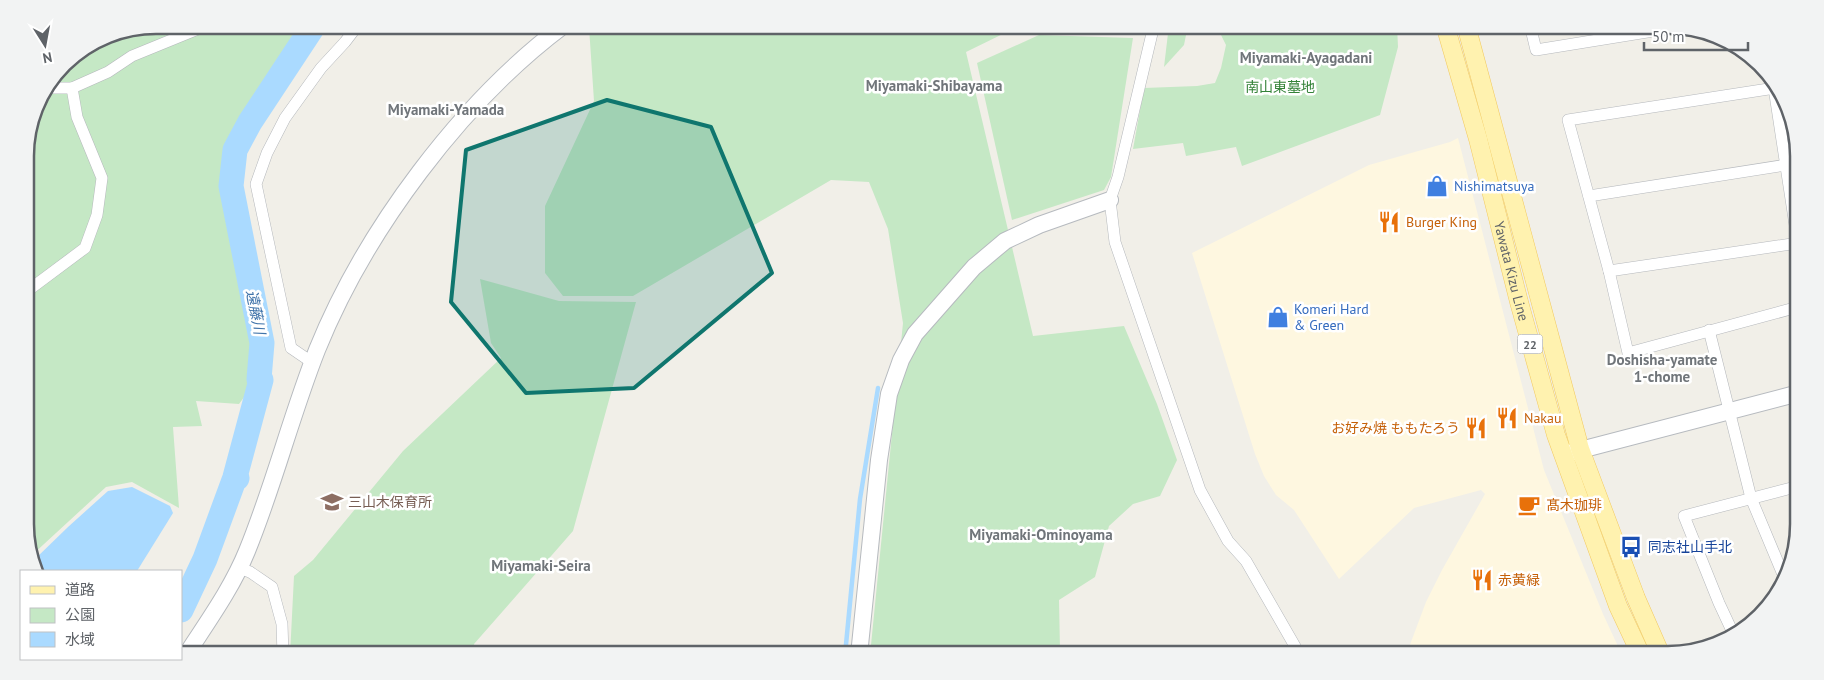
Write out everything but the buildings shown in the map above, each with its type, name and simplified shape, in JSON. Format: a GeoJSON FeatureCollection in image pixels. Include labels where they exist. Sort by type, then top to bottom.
{"type":"FeatureCollection","features":[{"type":"Feature","properties":{"kind":"main road","name":"Yawata Kizu Line"},"geometry":{"type":"LineString","coordinates":[[1448,34],[1478,139],[1519,302],[1562,455],[1618,606],[1637,646]]}},
{"type":"Feature","properties":{"kind":"main road","name":"Yawata Kizu Line"},"geometry":{"type":"LineString","coordinates":[[1468,34],[1580,450],[1636,598],[1657,646]]}},
{"type":"Feature","properties":{"kind":"street"},"geometry":{"type":"LineString","coordinates":[[54,88],[72,88],[108,72],[132,56],[186,34]]}},
{"type":"Feature","properties":{"kind":"street"},"geometry":{"type":"LineString","coordinates":[[313,363],[291,348],[256,184],[267,153],[285,118],[321,68],[351,34]]}},
{"type":"Feature","properties":{"kind":"street"},"geometry":{"type":"LineString","coordinates":[[192,646],[239,568],[264,507],[313,363],[345,290],[373,241],[411,184],[439,147],[482,99],[552,34]]}},
{"type":"Feature","properties":{"kind":"street"},"geometry":{"type":"LineString","coordinates":[[1152,34],[1118,177],[1110,200],[1115,242],[1200,490],[1228,541],[1246,561],[1295,646]]}},
{"type":"Feature","properties":{"kind":"street"},"geometry":{"type":"LineString","coordinates":[[1532,34],[1536,50],[1635,34]]}},
{"type":"Feature","properties":{"kind":"street"},"geometry":{"type":"LineString","coordinates":[[34,286],[85,248],[97,215],[102,178],[77,117],[72,88]]}},
{"type":"Feature","properties":{"kind":"street"},"geometry":{"type":"LineString","coordinates":[[1770,89],[1568,120],[1609,271],[1628,352],[1790,310]]}},
{"type":"Feature","properties":{"kind":"street"},"geometry":{"type":"LineString","coordinates":[[1776,98],[1790,191]]}},
{"type":"Feature","properties":{"kind":"street"},"geometry":{"type":"LineString","coordinates":[[1589,196],[1786,165]]}},
{"type":"Feature","properties":{"kind":"street"},"geometry":{"type":"LineString","coordinates":[[861,646],[878,460],[889,394],[901,360],[915,334],[974,267],[1004,240],[1039,224],[1110,200]]}},
{"type":"Feature","properties":{"kind":"street"},"geometry":{"type":"LineString","coordinates":[[1609,271],[1790,245]]}},
{"type":"Feature","properties":{"kind":"street"},"geometry":{"type":"LineString","coordinates":[[1709,330],[1751,498],[1781,570]]}},
{"type":"Feature","properties":{"kind":"street"},"geometry":{"type":"LineString","coordinates":[[1562,455],[1790,395]]}},
{"type":"Feature","properties":{"kind":"street"},"geometry":{"type":"LineString","coordinates":[[1732,628],[1719,603],[1684,516],[1790,488]]}},
{"type":"Feature","properties":{"kind":"street"},"geometry":{"type":"LineString","coordinates":[[239,568],[250,572],[272,587],[282,624],[283,646]]}},
{"type":"Feature","properties":{"kind":"highlighted area"},"geometry":{"type":"Polygon","coordinates":[[[607,100],[711,127],[772,273],[634,388],[526,393],[451,302],[466,150],[607,100]]]}},
{"type":"Feature","properties":{"kind":"shaded area"},"geometry":{"type":"Polygon","coordinates":[[[1458,138],[1544,470],[1618,646],[1410,646],[1426,602],[1485,494],[1481,490],[1414,508],[1339,579],[1294,510],[1276,495],[1264,476],[1255,454],[1192,253],[1369,165],[1450,142],[1458,138]]]}},
{"type":"Feature","properties":{"kind":"green space"},"geometry":{"type":"Polygon","coordinates":[[[156,34],[300,34],[230,143],[227,192],[256,345],[253,385],[239,404],[196,401],[202,426],[173,427],[179,508],[132,482],[106,487],[37,551],[34,532],[34,148],[40,117],[54,88],[75,64],[95,50],[117,40],[156,34]]]}},
{"type":"Feature","properties":{"kind":"green space"},"geometry":{"type":"Polygon","coordinates":[[[589,34],[1003,34],[966,52],[1033,336],[1124,326],[1157,404],[1177,460],[1160,496],[1133,504],[1109,526],[1095,577],[1059,600],[1060,646],[871,646],[903,323],[888,229],[869,182],[831,180],[633,296],[563,296],[545,273],[545,206],[594,101],[589,34]]]}},
{"type":"Feature","properties":{"kind":"green space"},"geometry":{"type":"Polygon","coordinates":[[[1168,34],[1186,34],[1184,45],[1164,67],[1168,34]]]}},
{"type":"Feature","properties":{"kind":"green space","name":"南山東墓地"},"geometry":{"type":"Polygon","coordinates":[[[1397,34],[1398,47],[1380,115],[1242,166],[1236,147],[1186,156],[1183,143],[1133,149],[1144,88],[1197,86],[1215,83],[1221,68],[1226,45],[1221,35],[1397,34]]]}},
{"type":"Feature","properties":{"kind":"green space"},"geometry":{"type":"Polygon","coordinates":[[[1039,35],[1133,38],[1111,177],[1104,190],[1012,220],[977,63],[1039,35]]]}},
{"type":"Feature","properties":{"kind":"green space"},"geometry":{"type":"Polygon","coordinates":[[[480,279],[559,301],[636,302],[573,531],[474,644],[474,646],[290,646],[294,576],[313,560],[403,451],[501,358],[491,343],[480,279]]]}},
{"type":"Feature","properties":{"kind":"water"},"geometry":{"type":"Polygon","coordinates":[[[132,487],[170,506],[173,513],[138,570],[43,570],[38,556],[108,491],[132,487]]]}},
{"type":"Feature","properties":{"kind":"waterway","name":"遠藤川"},"geometry":{"type":"LineString","coordinates":[[182,608],[205,559],[234,480],[237,478],[235,477],[261,380],[259,379],[262,343],[231,186],[235,150],[250,122],[308,34]]}},
{"type":"Feature","properties":{"kind":"waterway"},"geometry":{"type":"LineString","coordinates":[[846,646],[860,499],[878,388]]}},
{"type":"Feature","properties":{"kind":"place","name":"Nishimatsuya"},"geometry":{"type":"Point","coordinates":[1437,186]}},
{"type":"Feature","properties":{"kind":"place","name":"Burger King"},"geometry":{"type":"Point","coordinates":[1389,222]}},
{"type":"Feature","properties":{"kind":"place","name":"Komeri Hard & Green"},"geometry":{"type":"Point","coordinates":[1278,317]}},
{"type":"Feature","properties":{"kind":"place","name":"Nakau"},"geometry":{"type":"Point","coordinates":[1507,418]}},
{"type":"Feature","properties":{"kind":"place","name":"お好み焼 ももたろう"},"geometry":{"type":"Point","coordinates":[1476,428]}},
{"type":"Feature","properties":{"kind":"place","name":"三山木保育所"},"geometry":{"type":"Point","coordinates":[332,502]}},
{"type":"Feature","properties":{"kind":"place","name":"髙木珈琲"},"geometry":{"type":"Point","coordinates":[1529,505]}},
{"type":"Feature","properties":{"kind":"place","name":"同志社山手北"},"geometry":{"type":"Point","coordinates":[1631,547]}},
{"type":"Feature","properties":{"kind":"place","name":"赤黄緑"},"geometry":{"type":"Point","coordinates":[1482,580]}},
{"type":"Feature","properties":{"kind":"district","name":"Miyamaki-Ayagadani"},"geometry":{"type":"Point","coordinates":[1306,57]}},
{"type":"Feature","properties":{"kind":"district","name":"Miyamaki-Shibayama"},"geometry":{"type":"Point","coordinates":[934,85]}},
{"type":"Feature","properties":{"kind":"district","name":"Miyamaki-Yamada"},"geometry":{"type":"Point","coordinates":[446,109]}},
{"type":"Feature","properties":{"kind":"district","name":"Doshisha-yamate 1-chome"},"geometry":{"type":"Point","coordinates":[1662,368]}},
{"type":"Feature","properties":{"kind":"district","name":"Miyamaki-Ominoyama"},"geometry":{"type":"Point","coordinates":[1041,534]}},
{"type":"Feature","properties":{"kind":"district","name":"Miyamaki-Seira"},"geometry":{"type":"Point","coordinates":[541,565]}}]}
